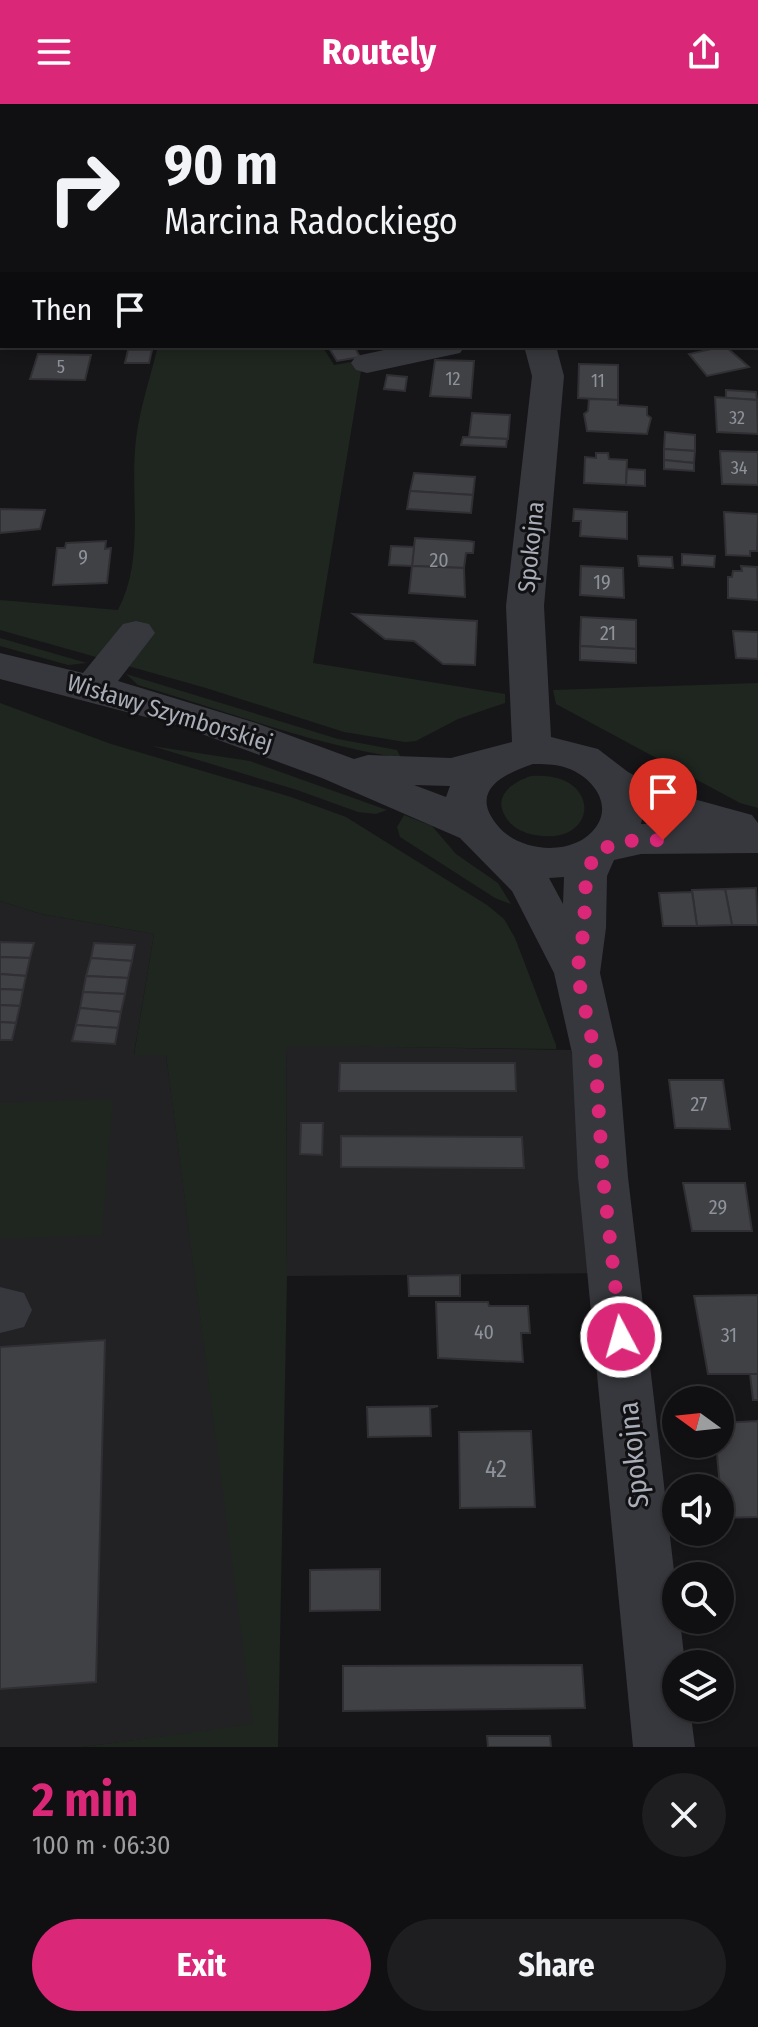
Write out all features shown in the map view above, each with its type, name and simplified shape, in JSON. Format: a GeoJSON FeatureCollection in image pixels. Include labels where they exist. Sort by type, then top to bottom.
{"type":"FeatureCollection","features":[{"type":"Feature","properties":{"kind":"street"},"geometry":{"type":"LineString","coordinates":[[367,363],[439,348]]}},
{"type":"Feature","properties":{"kind":"street","name":"Spokojna"},"geometry":{"type":"LineString","coordinates":[[532,750],[525,606],[548,376],[541,348]]}},
{"type":"Feature","properties":{"kind":"street"},"geometry":{"type":"LineString","coordinates":[[92,688],[136,633]]}},
{"type":"Feature","properties":{"kind":"street","name":"Wisławy Szymborskiej"},"geometry":{"type":"LineString","coordinates":[[0,666],[211,722],[338,766],[383,788],[442,809],[486,839]]}},
{"type":"Feature","properties":{"kind":"street"},"geometry":{"type":"LineString","coordinates":[[532,750],[576,756],[592,763],[615,783],[647,801],[758,836],[641,839],[600,849],[571,862],[523,860],[486,839],[466,810],[465,795],[471,782],[488,765],[513,753],[532,750]]}},
{"type":"Feature","properties":{"kind":"street","name":"Wisławy Szymborskiej"},"geometry":{"type":"LineString","coordinates":[[338,766],[451,772],[488,765]]}},
{"type":"Feature","properties":{"kind":"street"},"geometry":{"type":"LineString","coordinates":[[600,849],[616,834],[624,817],[624,806],[615,783]]}},
{"type":"Feature","properties":{"kind":"street","name":"Spokojna"},"geometry":{"type":"LineString","coordinates":[[486,839],[528,880],[577,973],[595,1053],[603,1177],[664,1747]]}},
{"type":"Feature","properties":{"kind":"street","name":"Spokojna"},"geometry":{"type":"LineString","coordinates":[[577,973],[584,928],[586,876],[600,849]]}},
{"type":"Feature","properties":{"kind":"shaded area"},"geometry":{"type":"Polygon","coordinates":[[[157,348],[323,348],[334,365],[357,361],[361,371],[313,663],[505,694],[505,703],[458,719],[416,741],[405,742],[344,732],[206,688],[0,630],[0,600],[118,610],[126,591],[134,552],[134,470],[141,411],[157,348]]]}},
{"type":"Feature","properties":{"kind":"shaded area"},"geometry":{"type":"Polygon","coordinates":[[[0,638],[87,663],[68,665],[0,646],[0,638]]]}},
{"type":"Feature","properties":{"kind":"shaded area"},"geometry":{"type":"Polygon","coordinates":[[[126,674],[338,739],[397,750],[401,758],[269,726],[138,685],[126,674]]]}},
{"type":"Feature","properties":{"kind":"shaded area"},"geometry":{"type":"Polygon","coordinates":[[[758,683],[758,808],[740,803],[556,704],[553,690],[758,683]]]}},
{"type":"Feature","properties":{"kind":"shaded area"},"geometry":{"type":"Polygon","coordinates":[[[0,703],[111,744],[291,797],[346,817],[487,905],[504,919],[515,938],[556,1045],[556,1049],[286,1046],[287,1276],[278,1747],[82,1747],[253,1724],[166,1055],[134,1055],[154,934],[41,914],[0,901],[0,703]]]}},
{"type":"Feature","properties":{"kind":"shaded area"},"geometry":{"type":"Polygon","coordinates":[[[152,746],[250,761],[387,810],[376,814],[358,812],[152,746]]]}},
{"type":"Feature","properties":{"kind":"shaded area"},"geometry":{"type":"Polygon","coordinates":[[[531,776],[555,777],[571,784],[581,795],[584,808],[581,820],[572,830],[556,836],[535,835],[518,829],[508,820],[502,808],[503,796],[512,786],[531,776]]]}},
{"type":"Feature","properties":{"kind":"shaded area"},"geometry":{"type":"Polygon","coordinates":[[[404,815],[432,826],[456,854],[498,883],[511,904],[495,898],[400,837],[397,827],[404,815]]]}},
{"type":"Feature","properties":{"kind":"shaded area"},"geometry":{"type":"Polygon","coordinates":[[[0,901],[41,914],[154,934],[134,1054],[166,1054],[254,1725],[82,1747],[0,1747],[0,901]]]}},
{"type":"Feature","properties":{"kind":"shaded area"},"geometry":{"type":"Polygon","coordinates":[[[286,1045],[571,1050],[603,1177],[614,1273],[287,1276],[286,1045]]]}},
{"type":"Feature","properties":{"kind":"shaded area"},"geometry":{"type":"Polygon","coordinates":[[[113,1099],[102,1235],[0,1239],[0,1103],[113,1099]]]}},
{"type":"Feature","properties":{"kind":"building"},"geometry":{"type":"Polygon","coordinates":[[[329,348],[355,348],[360,357],[337,361],[329,348]]]}},
{"type":"Feature","properties":{"kind":"building"},"geometry":{"type":"Polygon","coordinates":[[[727,348],[749,367],[707,376],[689,354],[727,348]]]}},
{"type":"Feature","properties":{"kind":"building"},"geometry":{"type":"Polygon","coordinates":[[[128,350],[152,350],[149,363],[125,363],[128,350]]]}},
{"type":"Feature","properties":{"kind":"building"},"geometry":{"type":"Polygon","coordinates":[[[38,354],[91,355],[85,380],[30,379],[38,354]]]}},
{"type":"Feature","properties":{"kind":"building"},"geometry":{"type":"Polygon","coordinates":[[[435,360],[474,361],[471,398],[430,396],[435,360]]]}},
{"type":"Feature","properties":{"kind":"building"},"geometry":{"type":"Polygon","coordinates":[[[579,364],[618,365],[618,400],[578,398],[579,364]]]}},
{"type":"Feature","properties":{"kind":"building"},"geometry":{"type":"Polygon","coordinates":[[[387,375],[407,377],[405,391],[384,389],[387,375]]]}},
{"type":"Feature","properties":{"kind":"building"},"geometry":{"type":"Polygon","coordinates":[[[726,390],[756,392],[757,400],[726,398],[726,390]]]}},
{"type":"Feature","properties":{"kind":"building"},"geometry":{"type":"Polygon","coordinates":[[[715,397],[757,400],[758,434],[717,432],[715,397]]]}},
{"type":"Feature","properties":{"kind":"building"},"geometry":{"type":"Polygon","coordinates":[[[589,399],[618,400],[618,405],[647,407],[647,415],[651,418],[647,434],[587,431],[584,414],[588,411],[589,399]]]}},
{"type":"Feature","properties":{"kind":"building"},"geometry":{"type":"Polygon","coordinates":[[[472,413],[510,415],[508,439],[469,437],[472,413]]]}},
{"type":"Feature","properties":{"kind":"building"},"geometry":{"type":"Polygon","coordinates":[[[665,432],[695,435],[695,451],[664,449],[665,432]]]}},
{"type":"Feature","properties":{"kind":"building"},"geometry":{"type":"Polygon","coordinates":[[[463,437],[507,439],[506,447],[461,445],[463,437]]]}},
{"type":"Feature","properties":{"kind":"building"},"geometry":{"type":"Polygon","coordinates":[[[664,449],[695,451],[694,463],[664,460],[664,449]]]}},
{"type":"Feature","properties":{"kind":"building"},"geometry":{"type":"Polygon","coordinates":[[[720,451],[758,452],[758,485],[722,484],[720,451]]]}},
{"type":"Feature","properties":{"kind":"building"},"geometry":{"type":"Polygon","coordinates":[[[596,453],[608,453],[609,459],[627,460],[626,485],[584,483],[585,457],[596,458],[596,453]]]}},
{"type":"Feature","properties":{"kind":"building"},"geometry":{"type":"Polygon","coordinates":[[[664,460],[694,463],[694,471],[664,469],[664,460]]]}},
{"type":"Feature","properties":{"kind":"building"},"geometry":{"type":"Polygon","coordinates":[[[627,469],[645,470],[645,486],[626,485],[627,469]]]}},
{"type":"Feature","properties":{"kind":"building"},"geometry":{"type":"Polygon","coordinates":[[[414,473],[475,477],[473,495],[410,491],[414,473]]]}},
{"type":"Feature","properties":{"kind":"building"},"geometry":{"type":"Polygon","coordinates":[[[410,491],[473,495],[471,513],[407,509],[410,491]]]}},
{"type":"Feature","properties":{"kind":"building"},"geometry":{"type":"Polygon","coordinates":[[[0,509],[45,510],[40,529],[0,533],[0,509]]]}},
{"type":"Feature","properties":{"kind":"building"},"geometry":{"type":"Polygon","coordinates":[[[574,509],[627,512],[627,539],[580,536],[581,521],[573,521],[574,509]]]}},
{"type":"Feature","properties":{"kind":"building"},"geometry":{"type":"Polygon","coordinates":[[[724,512],[758,514],[757,551],[750,551],[750,556],[726,555],[724,512]]]}},
{"type":"Feature","properties":{"kind":"building"},"geometry":{"type":"Polygon","coordinates":[[[415,538],[474,542],[473,553],[466,553],[464,568],[412,566],[415,538]]]}},
{"type":"Feature","properties":{"kind":"building"},"geometry":{"type":"Polygon","coordinates":[[[106,541],[105,549],[111,548],[107,583],[53,585],[57,548],[65,548],[66,543],[106,541]]]}},
{"type":"Feature","properties":{"kind":"building"},"geometry":{"type":"Polygon","coordinates":[[[391,546],[414,547],[412,566],[389,565],[391,546]]]}},
{"type":"Feature","properties":{"kind":"building"},"geometry":{"type":"Polygon","coordinates":[[[682,554],[715,556],[714,567],[682,565],[682,554]]]}},
{"type":"Feature","properties":{"kind":"building"},"geometry":{"type":"Polygon","coordinates":[[[638,556],[672,557],[673,568],[639,566],[638,556]]]}},
{"type":"Feature","properties":{"kind":"building"},"geometry":{"type":"Polygon","coordinates":[[[412,566],[464,568],[465,597],[409,593],[412,566]]]}},
{"type":"Feature","properties":{"kind":"building"},"geometry":{"type":"Polygon","coordinates":[[[581,566],[623,568],[624,598],[580,595],[581,566]]]}},
{"type":"Feature","properties":{"kind":"building"},"geometry":{"type":"Polygon","coordinates":[[[741,566],[757,567],[758,600],[728,598],[728,577],[732,577],[733,571],[742,571],[741,566]]]}},
{"type":"Feature","properties":{"kind":"building"},"geometry":{"type":"Polygon","coordinates":[[[353,614],[477,621],[475,665],[443,664],[414,641],[385,639],[353,614]]]}},
{"type":"Feature","properties":{"kind":"building"},"geometry":{"type":"Polygon","coordinates":[[[581,617],[636,620],[636,649],[580,646],[581,617]]]}},
{"type":"Feature","properties":{"kind":"building"},"geometry":{"type":"Polygon","coordinates":[[[733,631],[758,632],[758,659],[736,658],[733,631]]]}},
{"type":"Feature","properties":{"kind":"building"},"geometry":{"type":"Polygon","coordinates":[[[580,646],[636,649],[636,663],[580,660],[580,646]]]}},
{"type":"Feature","properties":{"kind":"building"},"geometry":{"type":"Polygon","coordinates":[[[756,888],[758,925],[732,925],[725,889],[756,888]]]}},
{"type":"Feature","properties":{"kind":"building"},"geometry":{"type":"Polygon","coordinates":[[[725,889],[732,925],[697,926],[692,890],[725,889]]]}},
{"type":"Feature","properties":{"kind":"building"},"geometry":{"type":"Polygon","coordinates":[[[692,892],[697,926],[663,926],[659,893],[692,892]]]}},
{"type":"Feature","properties":{"kind":"building"},"geometry":{"type":"Polygon","coordinates":[[[0,942],[34,943],[30,958],[0,957],[0,942]]]}},
{"type":"Feature","properties":{"kind":"building"},"geometry":{"type":"Polygon","coordinates":[[[94,943],[135,945],[132,961],[91,958],[94,943]]]}},
{"type":"Feature","properties":{"kind":"building"},"geometry":{"type":"Polygon","coordinates":[[[0,957],[30,958],[26,976],[0,974],[0,957]]]}},
{"type":"Feature","properties":{"kind":"building"},"geometry":{"type":"Polygon","coordinates":[[[91,958],[132,961],[128,978],[86,976],[91,958]]]}},
{"type":"Feature","properties":{"kind":"building"},"geometry":{"type":"Polygon","coordinates":[[[0,974],[26,976],[23,990],[0,989],[0,974]]]}},
{"type":"Feature","properties":{"kind":"building"},"geometry":{"type":"Polygon","coordinates":[[[86,976],[128,978],[125,994],[83,992],[86,976]]]}},
{"type":"Feature","properties":{"kind":"building"},"geometry":{"type":"Polygon","coordinates":[[[0,989],[23,990],[20,1006],[0,1005],[0,989]]]}},
{"type":"Feature","properties":{"kind":"building"},"geometry":{"type":"Polygon","coordinates":[[[83,992],[125,994],[121,1012],[80,1008],[83,992]]]}},
{"type":"Feature","properties":{"kind":"building"},"geometry":{"type":"Polygon","coordinates":[[[0,1005],[20,1006],[16,1023],[0,1022],[0,1005]]]}},
{"type":"Feature","properties":{"kind":"building"},"geometry":{"type":"Polygon","coordinates":[[[80,1008],[121,1012],[118,1028],[76,1025],[80,1008]]]}},
{"type":"Feature","properties":{"kind":"building"},"geometry":{"type":"Polygon","coordinates":[[[0,1022],[16,1023],[12,1040],[0,1040],[0,1022]]]}},
{"type":"Feature","properties":{"kind":"building"},"geometry":{"type":"Polygon","coordinates":[[[76,1025],[118,1028],[115,1044],[72,1041],[76,1025]]]}},
{"type":"Feature","properties":{"kind":"building"},"geometry":{"type":"Polygon","coordinates":[[[340,1063],[515,1063],[516,1091],[339,1091],[340,1063]]]}},
{"type":"Feature","properties":{"kind":"building"},"geometry":{"type":"Polygon","coordinates":[[[669,1080],[723,1080],[730,1129],[675,1128],[669,1080]]]}},
{"type":"Feature","properties":{"kind":"building"},"geometry":{"type":"Polygon","coordinates":[[[301,1123],[323,1123],[322,1155],[300,1154],[301,1123]]]}},
{"type":"Feature","properties":{"kind":"building"},"geometry":{"type":"Polygon","coordinates":[[[341,1136],[522,1137],[524,1168],[341,1167],[341,1136]]]}},
{"type":"Feature","properties":{"kind":"building"},"geometry":{"type":"Polygon","coordinates":[[[683,1183],[745,1183],[752,1231],[692,1231],[683,1183]]]}},
{"type":"Feature","properties":{"kind":"building"},"geometry":{"type":"Polygon","coordinates":[[[460,1275],[460,1296],[409,1296],[408,1276],[460,1275]]]}},
{"type":"Feature","properties":{"kind":"building"},"geometry":{"type":"Polygon","coordinates":[[[758,1295],[758,1374],[708,1374],[694,1296],[758,1295]]]}},
{"type":"Feature","properties":{"kind":"building"},"geometry":{"type":"Polygon","coordinates":[[[436,1302],[528,1306],[530,1333],[521,1333],[523,1362],[438,1358],[436,1302]]]}},
{"type":"Feature","properties":{"kind":"building"},"geometry":{"type":"Polygon","coordinates":[[[105,1340],[96,1682],[0,1689],[0,1347],[105,1340]]]}},
{"type":"Feature","properties":{"kind":"building"},"geometry":{"type":"Polygon","coordinates":[[[750,1374],[758,1374],[758,1400],[753,1400],[750,1374]]]}},
{"type":"Feature","properties":{"kind":"building"},"geometry":{"type":"Polygon","coordinates":[[[438,1406],[430,1408],[431,1436],[368,1437],[367,1407],[438,1406]]]}},
{"type":"Feature","properties":{"kind":"building"},"geometry":{"type":"Polygon","coordinates":[[[758,1421],[758,1517],[734,1518],[734,1474],[719,1474],[717,1458],[734,1458],[734,1422],[758,1421]]]}},
{"type":"Feature","properties":{"kind":"building"},"geometry":{"type":"Polygon","coordinates":[[[531,1431],[535,1507],[460,1508],[459,1432],[531,1431]]]}},
{"type":"Feature","properties":{"kind":"building"},"geometry":{"type":"Polygon","coordinates":[[[380,1569],[380,1610],[310,1611],[310,1570],[380,1569]]]}},
{"type":"Feature","properties":{"kind":"building"},"geometry":{"type":"Polygon","coordinates":[[[582,1665],[585,1708],[343,1711],[343,1666],[582,1665]]]}},
{"type":"Feature","properties":{"kind":"building"},"geometry":{"type":"Polygon","coordinates":[[[487,1736],[550,1736],[551,1747],[488,1747],[487,1736]]]}},
{"type":"Feature","properties":{"kind":"route"},"geometry":{"type":"LineString","coordinates":[[621,1337],[603,1177],[595,1053],[577,973],[584,928],[584,889],[596,851],[624,841],[663,840]]}}]}
